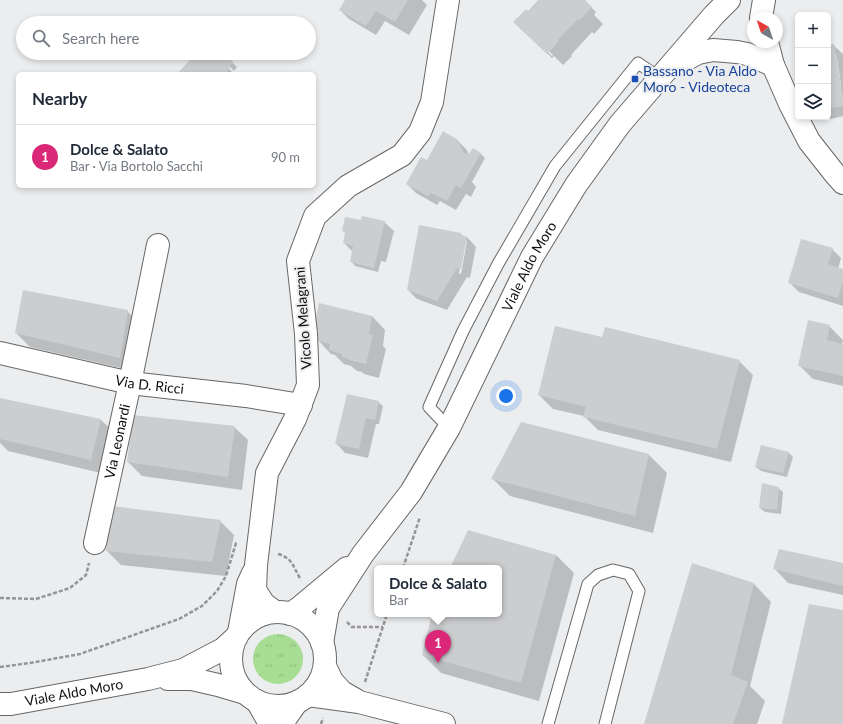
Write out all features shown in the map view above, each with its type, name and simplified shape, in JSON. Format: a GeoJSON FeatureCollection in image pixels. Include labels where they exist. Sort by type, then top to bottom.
{"type":"FeatureCollection","features":[{"type":"Feature","properties":{"kind":"street","name":"Vicolo Melagrani"},"geometry":{"type":"LineString","coordinates":[[283,613],[264,604],[255,590],[257,556],[267,473],[301,405],[308,386],[306,334],[298,261],[315,216],[348,186],[402,156],[420,132],[432,102],[448,0]]}},
{"type":"Feature","properties":{"kind":"street"},"geometry":{"type":"LineString","coordinates":[[762,12],[764,0]]}},
{"type":"Feature","properties":{"kind":"street","name":"Viale Aldo Moro"},"geometry":{"type":"LineString","coordinates":[[322,643],[328,608],[363,554],[411,492],[450,428],[532,257],[580,179],[620,124],[721,5]]}},
{"type":"Feature","properties":{"kind":"street"},"geometry":{"type":"LineString","coordinates":[[768,48],[773,66],[790,104],[809,140],[843,183]]}},
{"type":"Feature","properties":{"kind":"street"},"geometry":{"type":"LineString","coordinates":[[664,73],[698,53],[713,50],[747,54],[773,66]]}},
{"type":"Feature","properties":{"kind":"street","name":"Via Leonardi"},"geometry":{"type":"LineString","coordinates":[[95,544],[158,245]]}},
{"type":"Feature","properties":{"kind":"street","name":"Via D. Ricci"},"geometry":{"type":"LineString","coordinates":[[0,353],[130,383],[246,396],[301,405]]}},
{"type":"Feature","properties":{"kind":"street","name":"Viale Aldo Moro"},"geometry":{"type":"LineString","coordinates":[[0,704],[11,704],[148,679],[183,670],[223,649],[249,622],[262,615],[283,613],[299,608],[363,554]]}},
{"type":"Feature","properties":{"kind":"street","name":"Vicolo Melagrani"},"geometry":{"type":"LineString","coordinates":[[237,635],[248,584],[257,556]]}},
{"type":"Feature","properties":{"kind":"street","name":"Viale Aldo Moro"},"geometry":{"type":"LineString","coordinates":[[148,679],[192,679],[218,685],[251,697],[266,705],[287,705],[302,698],[316,687],[325,666],[325,654],[322,643],[315,630],[304,620],[283,613]]}},
{"type":"Feature","properties":{"kind":"street"},"geometry":{"type":"LineString","coordinates":[[237,635],[232,650],[231,661],[233,673],[238,684],[251,697],[270,724]]}},
{"type":"Feature","properties":{"kind":"street"},"geometry":{"type":"LineString","coordinates":[[325,666],[332,681],[342,692],[359,702]]}},
{"type":"Feature","properties":{"kind":"street"},"geometry":{"type":"LineString","coordinates":[[284,724],[285,719],[302,698],[359,702],[444,724]]}},
{"type":"Feature","properties":{"kind":"lane"},"geometry":{"type":"LineString","coordinates":[[450,428],[429,407],[466,324],[498,264],[555,166],[638,63],[664,73]]}},
{"type":"Feature","properties":{"kind":"lane"},"geometry":{"type":"LineString","coordinates":[[548,724],[588,584],[598,575],[613,570],[629,574],[639,591],[605,724]]}},
{"type":"Feature","properties":{"kind":"path"},"geometry":{"type":"LineString","coordinates":[[403,565],[422,510]]}},
{"type":"Feature","properties":{"kind":"path"},"geometry":{"type":"LineString","coordinates":[[0,667],[80,654],[179,619],[202,606],[217,592],[226,576],[236,543],[257,556]]}},
{"type":"Feature","properties":{"kind":"path"},"geometry":{"type":"LineString","coordinates":[[0,598],[36,599],[70,588],[86,576],[95,544]]}},
{"type":"Feature","properties":{"kind":"path"},"geometry":{"type":"LineString","coordinates":[[359,702],[386,617]]}},
{"type":"Feature","properties":{"kind":"green space"},"geometry":{"type":"Polygon","coordinates":[[[273,634],[283,634],[296,641],[303,654],[303,664],[296,677],[283,684],[273,684],[264,680],[257,673],[253,664],[253,654],[257,645],[264,638],[273,634]]]}},
{"type":"Feature","properties":{"kind":"building"},"geometry":{"type":"Polygon","coordinates":[[[345,0],[408,0],[395,22],[376,11],[366,26],[339,10],[345,0]]]}},
{"type":"Feature","properties":{"kind":"building"},"geometry":{"type":"Polygon","coordinates":[[[538,0],[585,0],[592,7],[579,21],[578,19],[547,54],[513,22],[526,9],[528,11],[538,0]]]}},
{"type":"Feature","properties":{"kind":"building"},"geometry":{"type":"Polygon","coordinates":[[[831,44],[834,44],[843,97],[843,106],[831,108],[831,48],[831,44]]]}},
{"type":"Feature","properties":{"kind":"building"},"geometry":{"type":"Polygon","coordinates":[[[190,60],[231,60],[233,62],[227,72],[179,72],[190,60]]]}},
{"type":"Feature","properties":{"kind":"building"},"geometry":{"type":"Polygon","coordinates":[[[443,131],[458,140],[463,152],[468,155],[473,148],[481,153],[461,188],[456,185],[447,201],[431,193],[428,196],[406,184],[421,157],[427,160],[443,131]]]}},
{"type":"Feature","properties":{"kind":"building"},"geometry":{"type":"Polygon","coordinates":[[[362,216],[385,221],[374,268],[350,262],[353,246],[343,243],[345,232],[342,231],[345,217],[361,220],[362,216]]]}},
{"type":"Feature","properties":{"kind":"building"},"geometry":{"type":"Polygon","coordinates":[[[419,225],[461,233],[461,235],[467,237],[461,269],[457,268],[437,301],[407,290],[419,225]]]}},
{"type":"Feature","properties":{"kind":"building"},"geometry":{"type":"Polygon","coordinates":[[[801,239],[833,248],[828,264],[843,269],[843,281],[838,298],[788,283],[801,239]]]}},
{"type":"Feature","properties":{"kind":"building"},"geometry":{"type":"Polygon","coordinates":[[[23,290],[128,310],[120,358],[15,333],[23,290]]]}},
{"type":"Feature","properties":{"kind":"building"},"geometry":{"type":"Polygon","coordinates":[[[319,303],[372,316],[369,334],[373,335],[366,364],[342,357],[342,354],[329,350],[330,344],[316,340],[319,328],[314,327],[319,303]]]}},
{"type":"Feature","properties":{"kind":"building"},"geometry":{"type":"Polygon","coordinates":[[[808,320],[830,325],[827,340],[843,344],[843,376],[798,366],[808,320]]]}},
{"type":"Feature","properties":{"kind":"building"},"geometry":{"type":"Polygon","coordinates":[[[555,326],[602,337],[605,327],[740,360],[717,449],[583,417],[586,407],[538,395],[555,326]]]}},
{"type":"Feature","properties":{"kind":"building"},"geometry":{"type":"Polygon","coordinates":[[[347,394],[379,401],[375,420],[366,418],[359,449],[335,444],[347,394]]]}},
{"type":"Feature","properties":{"kind":"building"},"geometry":{"type":"Polygon","coordinates":[[[0,398],[101,419],[91,460],[0,439],[0,398]]]}},
{"type":"Feature","properties":{"kind":"building"},"geometry":{"type":"Polygon","coordinates":[[[133,415],[235,426],[228,477],[127,462],[133,415]]]}},
{"type":"Feature","properties":{"kind":"building"},"geometry":{"type":"Polygon","coordinates":[[[521,422],[649,454],[635,516],[491,479],[521,422]]]}},
{"type":"Feature","properties":{"kind":"building"},"geometry":{"type":"Polygon","coordinates":[[[761,445],[789,452],[783,473],[755,467],[761,445]]]}},
{"type":"Feature","properties":{"kind":"building"},"geometry":{"type":"Polygon","coordinates":[[[762,483],[779,487],[777,510],[759,508],[762,483]]]}},
{"type":"Feature","properties":{"kind":"building"},"geometry":{"type":"Polygon","coordinates":[[[112,506],[221,520],[212,562],[106,551],[112,506]]]}},
{"type":"Feature","properties":{"kind":"building"},"geometry":{"type":"Polygon","coordinates":[[[468,530],[556,555],[521,683],[422,655],[431,617],[502,617],[502,565],[451,565],[468,530]]]}},
{"type":"Feature","properties":{"kind":"building"},"geometry":{"type":"Polygon","coordinates":[[[779,549],[843,563],[843,586],[773,569],[779,549]]]}},
{"type":"Feature","properties":{"kind":"building"},"geometry":{"type":"Polygon","coordinates":[[[692,563],[754,583],[731,675],[748,682],[733,724],[644,724],[692,563]]]}},
{"type":"Feature","properties":{"kind":"building"},"geometry":{"type":"Polygon","coordinates":[[[809,604],[843,610],[843,724],[782,724],[809,604]]]}},
{"type":"Feature","properties":{"kind":"place","name":"Bassano - Via Aldo Moro - Videoteca"},"geometry":{"type":"Point","coordinates":[635,79]}},
{"type":"Feature","properties":{"kind":"place","name":"Dolce & Salato"},"geometry":{"type":"Point","coordinates":[438,663]}}]}
